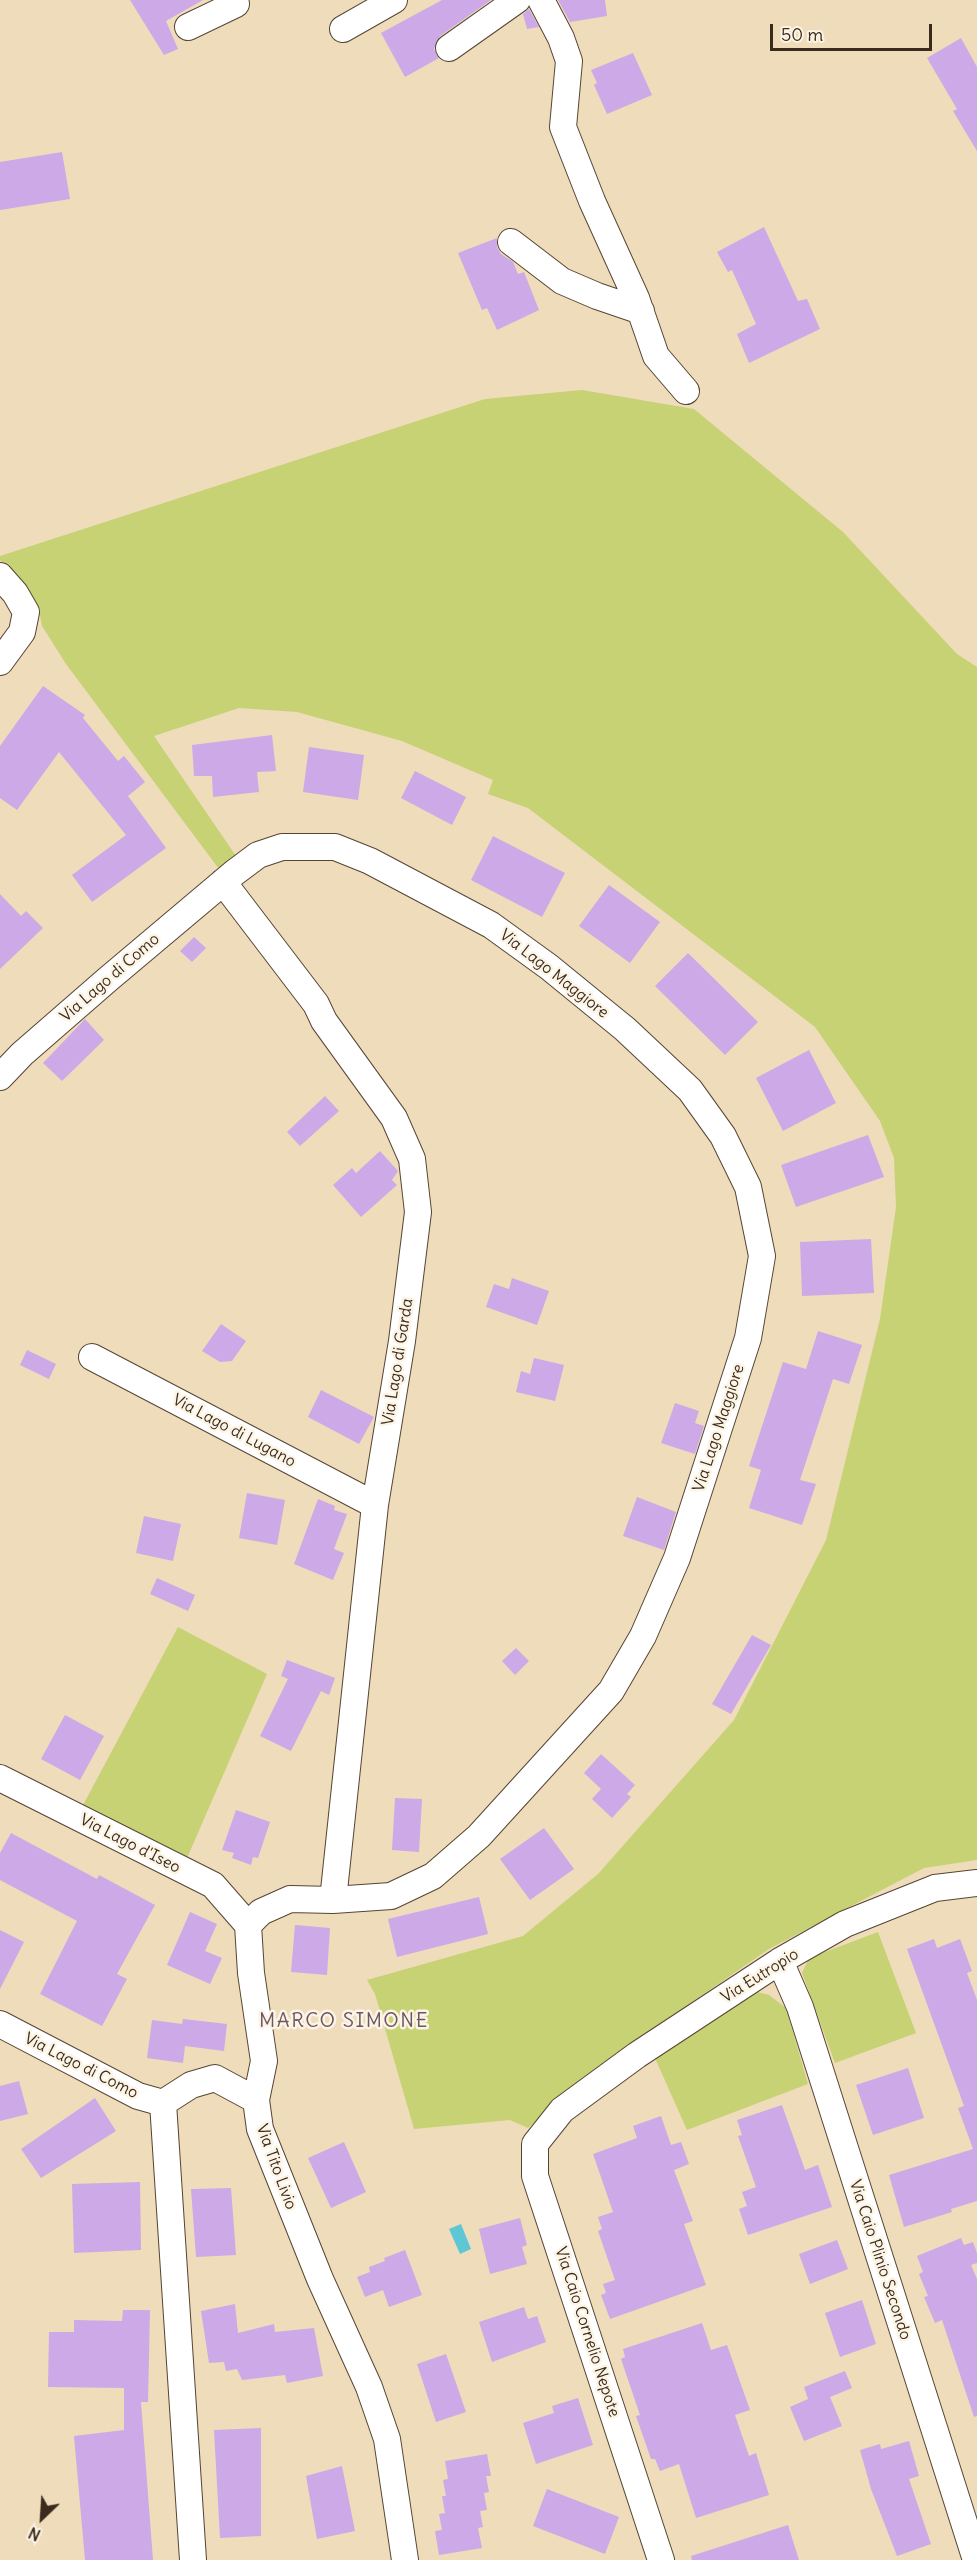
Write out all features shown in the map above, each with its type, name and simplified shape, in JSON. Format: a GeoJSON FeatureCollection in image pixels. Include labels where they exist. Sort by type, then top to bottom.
{"type":"FeatureCollection","features":[{"type":"Feature","properties":{"kind":"street"},"geometry":{"type":"LineString","coordinates":[[188,27],[236,4],[235,0]]}},
{"type":"Feature","properties":{"kind":"street"},"geometry":{"type":"LineString","coordinates":[[343,28],[394,0]]}},
{"type":"Feature","properties":{"kind":"street"},"geometry":{"type":"LineString","coordinates":[[449,48],[517,0]]}},
{"type":"Feature","properties":{"kind":"street"},"geometry":{"type":"LineString","coordinates":[[541,0],[561,38],[569,61],[563,126],[640,311],[656,356],[687,392]]}},
{"type":"Feature","properties":{"kind":"street"},"geometry":{"type":"LineString","coordinates":[[512,243],[562,281],[640,311]]}},
{"type":"Feature","properties":{"kind":"street"},"geometry":{"type":"LineString","coordinates":[[0,576],[15,593],[26,612],[22,632],[0,662]]}},
{"type":"Feature","properties":{"kind":"street","name":"Via Lago Maggiore"},"geometry":{"type":"LineString","coordinates":[[223,882],[258,855],[282,847],[335,847],[370,861],[491,925],[549,967],[625,1029],[690,1090],[723,1136],[748,1187],[762,1256],[748,1338],[677,1558],[643,1636],[611,1691],[479,1836],[433,1876],[391,1896],[333,1900],[290,1899],[261,1912],[248,1925]]}},
{"type":"Feature","properties":{"kind":"street","name":"Via Lago di Como"},"geometry":{"type":"LineString","coordinates":[[0,1077],[22,1054],[223,882]]}},
{"type":"Feature","properties":{"kind":"street","name":"Via Lago di Garda"},"geometry":{"type":"LineString","coordinates":[[223,882],[316,1004],[324,1021],[394,1118],[412,1160],[418,1212],[402,1341],[375,1505],[333,1900]]}},
{"type":"Feature","properties":{"kind":"street","name":"Via Lago di Lugano"},"geometry":{"type":"LineString","coordinates":[[92,1357],[375,1505]]}},
{"type":"Feature","properties":{"kind":"street","name":"Via Lago d'Iseo"},"geometry":{"type":"LineString","coordinates":[[0,1778],[213,1885],[248,1925]]}},
{"type":"Feature","properties":{"kind":"street","name":"Via Eutropio"},"geometry":{"type":"LineString","coordinates":[[562,2110],[637,2055],[780,1961],[845,1924],[934,1887],[977,1882]]}},
{"type":"Feature","properties":{"kind":"street"},"geometry":{"type":"LineString","coordinates":[[193,2560],[163,2103],[191,2085],[215,2078],[256,2100],[264,2061],[251,1972],[248,1925]]}},
{"type":"Feature","properties":{"kind":"street","name":"Via Caio Plinio Secondo"},"geometry":{"type":"LineString","coordinates":[[780,1961],[800,2007],[976,2560]]}},
{"type":"Feature","properties":{"kind":"street","name":"Via Lago di Como"},"geometry":{"type":"LineString","coordinates":[[0,2025],[138,2096],[163,2103]]}},
{"type":"Feature","properties":{"kind":"street","name":"Via Tito Livio"},"geometry":{"type":"LineString","coordinates":[[256,2100],[260,2129],[320,2278],[369,2387],[387,2439],[405,2560]]}},
{"type":"Feature","properties":{"kind":"street","name":"Via Caio Cornelio Nepote"},"geometry":{"type":"LineString","coordinates":[[562,2110],[535,2144],[535,2176],[662,2560]]}},
{"type":"Feature","properties":{"kind":"green space"},"geometry":{"type":"Polygon","coordinates":[[[582,390],[694,409],[843,532],[957,654],[977,667],[977,1860],[924,1868],[769,1949],[582,2078],[528,2128],[510,2120],[414,2129],[375,1994],[367,1980],[523,1936],[598,1874],[734,1720],[826,1540],[880,1319],[896,1207],[894,1158],[880,1121],[815,1027],[528,808],[488,794],[493,780],[402,741],[297,712],[239,708],[154,736],[236,856],[219,869],[66,664],[42,626],[39,610],[0,560],[0,556],[485,399],[582,390]]]}},
{"type":"Feature","properties":{"kind":"green space"},"geometry":{"type":"Polygon","coordinates":[[[178,1627],[267,1674],[187,1858],[82,1807],[178,1627]]]}},
{"type":"Feature","properties":{"kind":"green space"},"geometry":{"type":"Polygon","coordinates":[[[878,1932],[916,2033],[835,2063],[802,1973],[809,1958],[878,1932]]]}},
{"type":"Feature","properties":{"kind":"green space"},"geometry":{"type":"Polygon","coordinates":[[[754,1991],[769,1995],[786,2008],[808,2084],[687,2130],[655,2058],[754,1991]]]}},
{"type":"Feature","properties":{"kind":"water"},"geometry":{"type":"Polygon","coordinates":[[[461,2224],[471,2249],[460,2254],[449,2229],[461,2224]]]}},
{"type":"Feature","properties":{"kind":"building"},"geometry":{"type":"Polygon","coordinates":[[[130,0],[203,0],[166,21],[178,49],[164,55],[130,0]]]}},
{"type":"Feature","properties":{"kind":"building"},"geometry":{"type":"Polygon","coordinates":[[[442,0],[491,0],[440,36],[434,49],[439,58],[405,77],[381,33],[442,0]]]}},
{"type":"Feature","properties":{"kind":"building"},"geometry":{"type":"Polygon","coordinates":[[[558,0],[605,0],[607,16],[570,22],[558,0]]]}},
{"type":"Feature","properties":{"kind":"building"},"geometry":{"type":"Polygon","coordinates":[[[529,9],[539,27],[527,29],[523,14],[529,9]]]}},
{"type":"Feature","properties":{"kind":"building"},"geometry":{"type":"Polygon","coordinates":[[[961,38],[977,67],[977,151],[953,111],[957,109],[927,58],[961,38]]]}},
{"type":"Feature","properties":{"kind":"building"},"geometry":{"type":"Polygon","coordinates":[[[633,53],[652,95],[607,114],[594,85],[597,83],[591,70],[633,53]]]}},
{"type":"Feature","properties":{"kind":"building"},"geometry":{"type":"Polygon","coordinates":[[[62,152],[70,199],[0,210],[0,162],[62,152]]]}},
{"type":"Feature","properties":{"kind":"building"},"geometry":{"type":"Polygon","coordinates":[[[764,227],[798,301],[807,299],[820,329],[749,363],[737,334],[756,324],[732,270],[728,272],[717,252],[764,227]]]}},
{"type":"Feature","properties":{"kind":"building"},"geometry":{"type":"Polygon","coordinates":[[[497,238],[497,247],[501,254],[513,262],[518,274],[524,272],[539,310],[497,330],[487,308],[482,310],[458,253],[497,238]]]}},
{"type":"Feature","properties":{"kind":"building"},"geometry":{"type":"Polygon","coordinates":[[[43,686],[85,715],[83,718],[118,761],[124,756],[145,782],[128,796],[166,848],[92,902],[72,875],[126,835],[59,752],[17,810],[0,798],[0,746],[43,686]]]}},
{"type":"Feature","properties":{"kind":"building"},"geometry":{"type":"Polygon","coordinates":[[[272,735],[276,771],[257,772],[259,792],[213,797],[212,776],[194,776],[192,745],[272,735]]]}},
{"type":"Feature","properties":{"kind":"building"},"geometry":{"type":"Polygon","coordinates":[[[309,747],[364,755],[358,800],[303,792],[309,747]]]}},
{"type":"Feature","properties":{"kind":"building"},"geometry":{"type":"Polygon","coordinates":[[[415,771],[466,797],[452,825],[401,798],[415,771]]]}},
{"type":"Feature","properties":{"kind":"building"},"geometry":{"type":"Polygon","coordinates":[[[493,836],[565,873],[542,917],[471,880],[493,836]]]}},
{"type":"Feature","properties":{"kind":"building"},"geometry":{"type":"Polygon","coordinates":[[[609,885],[660,922],[630,963],[579,926],[609,885]]]}},
{"type":"Feature","properties":{"kind":"building"},"geometry":{"type":"Polygon","coordinates":[[[0,894],[21,916],[26,911],[43,928],[0,969],[0,894]]]}},
{"type":"Feature","properties":{"kind":"building"},"geometry":{"type":"Polygon","coordinates":[[[194,937],[206,948],[192,962],[180,951],[194,937]]]}},
{"type":"Feature","properties":{"kind":"building"},"geometry":{"type":"Polygon","coordinates":[[[688,953],[758,1022],[725,1055],[655,986],[688,953]]]}},
{"type":"Feature","properties":{"kind":"building"},"geometry":{"type":"Polygon","coordinates":[[[85,1019],[104,1040],[62,1081],[43,1063],[85,1019]]]}},
{"type":"Feature","properties":{"kind":"building"},"geometry":{"type":"Polygon","coordinates":[[[809,1050],[836,1103],[783,1131],[756,1078],[809,1050]]]}},
{"type":"Feature","properties":{"kind":"building"},"geometry":{"type":"Polygon","coordinates":[[[325,1096],[339,1111],[300,1146],[287,1132],[325,1096]]]}},
{"type":"Feature","properties":{"kind":"building"},"geometry":{"type":"Polygon","coordinates":[[[868,1135],[884,1177],[796,1207],[781,1165],[868,1135]]]}},
{"type":"Feature","properties":{"kind":"building"},"geometry":{"type":"Polygon","coordinates":[[[380,1151],[398,1171],[392,1180],[397,1185],[361,1217],[333,1185],[352,1168],[356,1173],[380,1151]]]}},
{"type":"Feature","properties":{"kind":"building"},"geometry":{"type":"Polygon","coordinates":[[[871,1239],[874,1293],[802,1296],[800,1242],[871,1239]]]}},
{"type":"Feature","properties":{"kind":"building"},"geometry":{"type":"Polygon","coordinates":[[[512,1278],[549,1291],[537,1325],[486,1307],[494,1284],[509,1289],[512,1278]]]}},
{"type":"Feature","properties":{"kind":"building"},"geometry":{"type":"Polygon","coordinates":[[[221,1324],[246,1341],[232,1361],[220,1362],[202,1351],[221,1324]]]}},
{"type":"Feature","properties":{"kind":"building"},"geometry":{"type":"Polygon","coordinates":[[[818,1331],[862,1345],[849,1384],[833,1379],[800,1480],[816,1484],[802,1525],[749,1508],[761,1470],[749,1466],[783,1362],[806,1369],[818,1331]]]}},
{"type":"Feature","properties":{"kind":"building"},"geometry":{"type":"Polygon","coordinates":[[[27,1350],[56,1364],[49,1379],[20,1365],[27,1350]]]}},
{"type":"Feature","properties":{"kind":"building"},"geometry":{"type":"Polygon","coordinates":[[[534,1358],[564,1365],[555,1401],[516,1392],[521,1371],[530,1374],[534,1358]]]}},
{"type":"Feature","properties":{"kind":"building"},"geometry":{"type":"Polygon","coordinates":[[[321,1390],[374,1417],[359,1444],[308,1417],[321,1390]]]}},
{"type":"Feature","properties":{"kind":"building"},"geometry":{"type":"Polygon","coordinates":[[[675,1403],[699,1411],[695,1423],[704,1426],[695,1454],[661,1443],[675,1403]]]}},
{"type":"Feature","properties":{"kind":"building"},"geometry":{"type":"Polygon","coordinates":[[[247,1493],[285,1500],[277,1545],[239,1538],[247,1493]]]}},
{"type":"Feature","properties":{"kind":"building"},"geometry":{"type":"Polygon","coordinates":[[[637,1497],[676,1512],[664,1550],[623,1536],[637,1497]]]}},
{"type":"Feature","properties":{"kind":"building"},"geometry":{"type":"Polygon","coordinates":[[[318,1499],[335,1506],[334,1510],[347,1514],[334,1549],[344,1553],[333,1580],[294,1564],[318,1499]]]}},
{"type":"Feature","properties":{"kind":"building"},"geometry":{"type":"Polygon","coordinates":[[[144,1516],[181,1524],[173,1561],[136,1553],[144,1516]]]}},
{"type":"Feature","properties":{"kind":"building"},"geometry":{"type":"Polygon","coordinates":[[[157,1578],[195,1595],[188,1611],[150,1594],[157,1578]]]}},
{"type":"Feature","properties":{"kind":"building"},"geometry":{"type":"Polygon","coordinates":[[[752,1635],[771,1645],[731,1714],[712,1704],[752,1635]]]}},
{"type":"Feature","properties":{"kind":"building"},"geometry":{"type":"Polygon","coordinates":[[[516,1648],[529,1661],[515,1675],[502,1661],[516,1648]]]}},
{"type":"Feature","properties":{"kind":"building"},"geometry":{"type":"Polygon","coordinates":[[[287,1660],[335,1678],[329,1695],[321,1691],[291,1751],[260,1736],[288,1679],[281,1676],[287,1660]]]}},
{"type":"Feature","properties":{"kind":"building"},"geometry":{"type":"Polygon","coordinates":[[[65,1715],[104,1736],[80,1780],[41,1759],[65,1715]]]}},
{"type":"Feature","properties":{"kind":"building"},"geometry":{"type":"Polygon","coordinates":[[[601,1754],[635,1785],[627,1794],[631,1797],[612,1818],[592,1799],[601,1789],[584,1773],[601,1754]]]}},
{"type":"Feature","properties":{"kind":"building"},"geometry":{"type":"Polygon","coordinates":[[[395,1798],[422,1799],[419,1852],[392,1850],[395,1798]]]}},
{"type":"Feature","properties":{"kind":"building"},"geometry":{"type":"Polygon","coordinates":[[[236,1810],[270,1822],[258,1858],[253,1857],[251,1865],[232,1858],[234,1853],[222,1850],[236,1810]]]}},
{"type":"Feature","properties":{"kind":"building"},"geometry":{"type":"Polygon","coordinates":[[[544,1828],[574,1869],[530,1900],[500,1859],[544,1828]]]}},
{"type":"Feature","properties":{"kind":"building"},"geometry":{"type":"Polygon","coordinates":[[[11,1833],[97,1879],[99,1875],[155,1905],[117,1974],[127,1979],[102,2026],[40,1994],[77,1921],[0,1880],[0,1853],[11,1833]]]}},
{"type":"Feature","properties":{"kind":"building"},"geometry":{"type":"Polygon","coordinates":[[[479,1897],[488,1934],[397,1957],[388,1919],[479,1897]]]}},
{"type":"Feature","properties":{"kind":"building"},"geometry":{"type":"Polygon","coordinates":[[[190,1912],[217,1924],[205,1951],[222,1958],[210,1984],[167,1965],[190,1912]]]}},
{"type":"Feature","properties":{"kind":"building"},"geometry":{"type":"Polygon","coordinates":[[[295,1925],[330,1928],[327,1975],[291,1972],[295,1925]]]}},
{"type":"Feature","properties":{"kind":"building"},"geometry":{"type":"Polygon","coordinates":[[[0,1930],[24,1942],[0,1989],[0,1930]]]}},
{"type":"Feature","properties":{"kind":"building"},"geometry":{"type":"Polygon","coordinates":[[[934,1939],[937,1948],[960,1939],[972,1971],[967,1973],[977,2000],[977,2201],[951,2209],[952,2212],[904,2227],[889,2175],[973,2149],[958,2108],[964,2106],[907,1949],[934,1939]]]}},
{"type":"Feature","properties":{"kind":"building"},"geometry":{"type":"Polygon","coordinates":[[[183,2019],[227,2024],[224,2051],[185,2046],[183,2063],[147,2058],[152,2020],[182,2024],[183,2019]]]}},
{"type":"Feature","properties":{"kind":"building"},"geometry":{"type":"Polygon","coordinates":[[[908,2068],[924,2118],[873,2135],[856,2085],[908,2068]]]}},
{"type":"Feature","properties":{"kind":"building"},"geometry":{"type":"Polygon","coordinates":[[[19,2081],[28,2114],[0,2121],[0,2086],[19,2081]]]}},
{"type":"Feature","properties":{"kind":"building"},"geometry":{"type":"Polygon","coordinates":[[[95,2098],[116,2131],[41,2178],[21,2149],[95,2098]]]}},
{"type":"Feature","properties":{"kind":"building"},"geometry":{"type":"Polygon","coordinates":[[[782,2105],[805,2170],[818,2165],[832,2207],[748,2235],[739,2209],[747,2206],[742,2192],[756,2187],[738,2136],[742,2135],[737,2120],[782,2105]]]}},
{"type":"Feature","properties":{"kind":"building"},"geometry":{"type":"Polygon","coordinates":[[[661,2116],[671,2145],[681,2142],[689,2164],[674,2170],[693,2221],[684,2224],[706,2285],[610,2319],[601,2295],[606,2293],[603,2284],[615,2280],[598,2231],[602,2229],[598,2217],[613,2212],[593,2154],[637,2138],[633,2126],[661,2116]]]}},
{"type":"Feature","properties":{"kind":"building"},"geometry":{"type":"Polygon","coordinates":[[[344,2142],[366,2192],[331,2208],[308,2158],[344,2142]]]}},
{"type":"Feature","properties":{"kind":"building"},"geometry":{"type":"Polygon","coordinates":[[[140,2182],[141,2250],[74,2253],[72,2184],[140,2182]]]}},
{"type":"Feature","properties":{"kind":"building"},"geometry":{"type":"Polygon","coordinates":[[[231,2188],[236,2255],[196,2257],[191,2189],[231,2188]]]}},
{"type":"Feature","properties":{"kind":"building"},"geometry":{"type":"Polygon","coordinates":[[[520,2218],[527,2245],[522,2247],[527,2264],[490,2274],[479,2229],[520,2218]]]}},
{"type":"Feature","properties":{"kind":"building"},"geometry":{"type":"Polygon","coordinates":[[[961,2238],[964,2245],[973,2242],[977,2253],[977,2263],[971,2265],[977,2279],[977,2416],[974,2417],[942,2320],[935,2323],[924,2297],[928,2296],[919,2274],[923,2272],[917,2256],[961,2238]]]}},
{"type":"Feature","properties":{"kind":"building"},"geometry":{"type":"Polygon","coordinates":[[[837,2240],[848,2269],[810,2284],[799,2254],[837,2240]]]}},
{"type":"Feature","properties":{"kind":"building"},"geometry":{"type":"Polygon","coordinates":[[[405,2250],[422,2295],[389,2307],[383,2290],[365,2297],[357,2277],[370,2272],[369,2267],[385,2261],[384,2258],[405,2250]]]}},
{"type":"Feature","properties":{"kind":"building"},"geometry":{"type":"Polygon","coordinates":[[[862,2300],[876,2344],[840,2357],[825,2313],[862,2300]]]}},
{"type":"Feature","properties":{"kind":"building"},"geometry":{"type":"Polygon","coordinates":[[[235,2304],[238,2333],[274,2324],[275,2332],[314,2328],[323,2376],[287,2383],[285,2375],[242,2380],[237,2369],[226,2371],[224,2362],[209,2363],[201,2311],[235,2304]]]}},
{"type":"Feature","properties":{"kind":"building"},"geometry":{"type":"Polygon","coordinates":[[[524,2307],[528,2319],[537,2316],[546,2342],[492,2362],[479,2322],[524,2307]]]}},
{"type":"Feature","properties":{"kind":"building"},"geometry":{"type":"Polygon","coordinates":[[[123,2310],[150,2310],[148,2402],[141,2402],[153,2560],[85,2560],[74,2436],[124,2430],[124,2388],[48,2387],[49,2332],[74,2332],[74,2320],[122,2321],[123,2310]]]}},
{"type":"Feature","properties":{"kind":"building"},"geometry":{"type":"Polygon","coordinates":[[[702,2323],[711,2350],[727,2345],[750,2410],[735,2415],[749,2456],[756,2453],[769,2495],[696,2518],[679,2464],[660,2471],[655,2459],[651,2459],[636,2416],[640,2415],[621,2359],[625,2357],[623,2349],[702,2323]]]}},
{"type":"Feature","properties":{"kind":"building"},"geometry":{"type":"Polygon","coordinates":[[[446,2354],[466,2412],[436,2422],[417,2364],[446,2354]]]}},
{"type":"Feature","properties":{"kind":"building"},"geometry":{"type":"Polygon","coordinates":[[[845,2371],[852,2388],[830,2397],[842,2426],[804,2441],[790,2407],[808,2399],[804,2387],[845,2371]]]}},
{"type":"Feature","properties":{"kind":"building"},"geometry":{"type":"Polygon","coordinates":[[[578,2398],[593,2445],[536,2464],[523,2423],[554,2413],[552,2406],[578,2398]]]}},
{"type":"Feature","properties":{"kind":"building"},"geometry":{"type":"Polygon","coordinates":[[[261,2428],[261,2536],[220,2538],[214,2430],[261,2428]]]}},
{"type":"Feature","properties":{"kind":"building"},"geometry":{"type":"Polygon","coordinates":[[[909,2441],[919,2476],[909,2479],[931,2544],[897,2556],[871,2489],[860,2450],[880,2444],[881,2449],[909,2441]]]}},
{"type":"Feature","properties":{"kind":"building"},"geometry":{"type":"Polygon","coordinates":[[[487,2454],[491,2476],[486,2476],[489,2492],[484,2493],[487,2510],[480,2511],[483,2527],[478,2528],[482,2548],[439,2555],[435,2531],[442,2530],[439,2514],[445,2513],[442,2496],[446,2496],[443,2480],[448,2479],[445,2461],[487,2454]]]}},
{"type":"Feature","properties":{"kind":"building"},"geometry":{"type":"Polygon","coordinates":[[[342,2466],[355,2531],[317,2539],[306,2476],[342,2466]]]}},
{"type":"Feature","properties":{"kind":"building"},"geometry":{"type":"Polygon","coordinates":[[[547,2489],[619,2517],[605,2554],[533,2526],[547,2489]]]}},
{"type":"Feature","properties":{"kind":"building"},"geometry":{"type":"Polygon","coordinates":[[[788,2525],[799,2560],[692,2560],[691,2556],[788,2525]]]}},
{"type":"Feature","properties":{"kind":"district","name":"MARCO SIMONE"},"geometry":{"type":"Point","coordinates":[344,2021]}}]}
